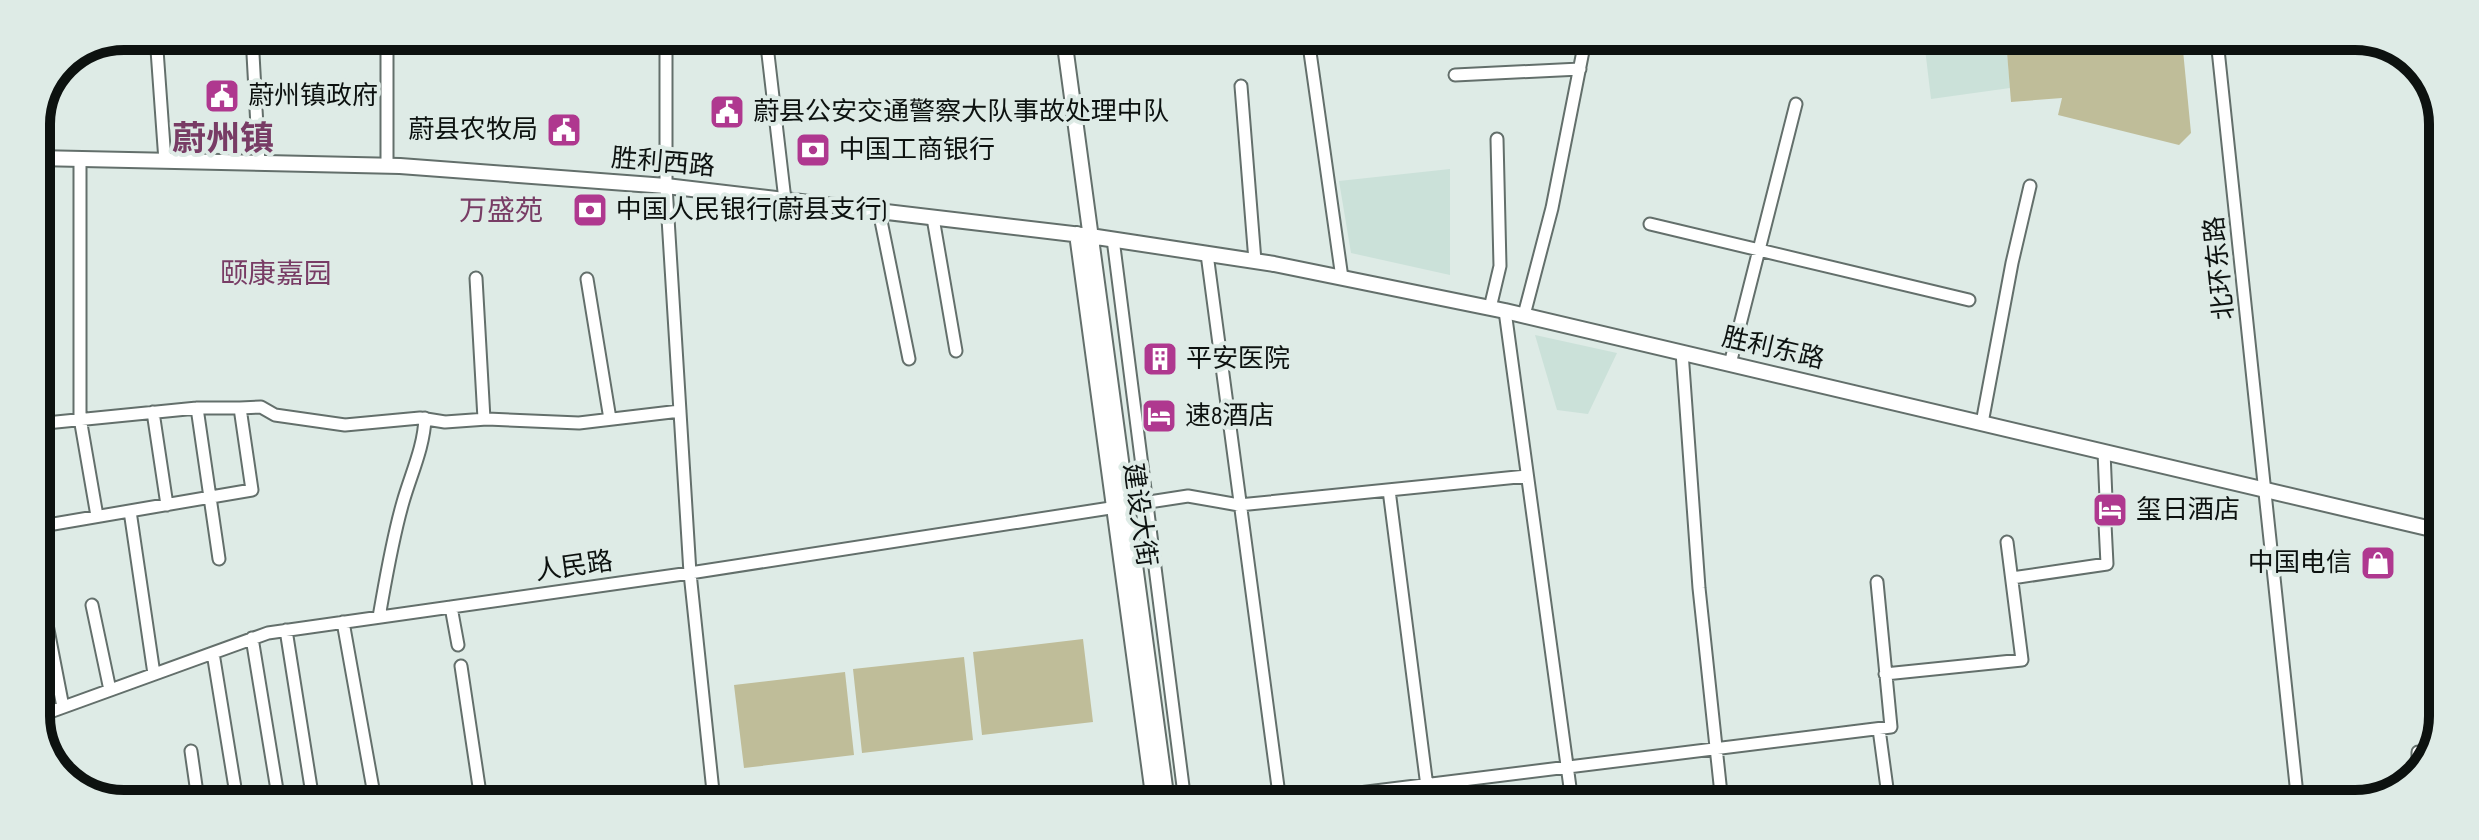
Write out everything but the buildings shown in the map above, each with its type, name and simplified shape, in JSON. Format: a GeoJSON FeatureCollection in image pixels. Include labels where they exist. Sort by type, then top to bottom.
{"type":"FeatureCollection","features":[{"type":"Feature","properties":{"kind":"main road","name":"建设大街"},"geometry":{"type":"LineString","coordinates":[[1065,50],[1084,235],[1121,505],[1165,790]]}},
{"type":"Feature","properties":{"kind":"main road","name":"胜利西路"},"geometry":{"type":"LineString","coordinates":[[50,158],[387,165],[666,186],[1084,235]]}},
{"type":"Feature","properties":{"kind":"main road","name":"胜利东路"},"geometry":{"type":"LineString","coordinates":[[1084,235],[1255,261],[1497,309],[2429,528]]}},
{"type":"Feature","properties":{"kind":"main road","name":"建设大街"},"geometry":{"type":"LineString","coordinates":[[1121,505],[1153,790]]}},
{"type":"Feature","properties":{"kind":"street"},"geometry":{"type":"LineString","coordinates":[[157,50],[165,161]]}},
{"type":"Feature","properties":{"kind":"street"},"geometry":{"type":"LineString","coordinates":[[253,50],[259,163]]}},
{"type":"Feature","properties":{"kind":"street"},"geometry":{"type":"LineString","coordinates":[[387,50],[387,165]]}},
{"type":"Feature","properties":{"kind":"street"},"geometry":{"type":"LineString","coordinates":[[666,50],[666,186],[690,573],[713,790]]}},
{"type":"Feature","properties":{"kind":"street"},"geometry":{"type":"LineString","coordinates":[[768,50],[785,200]]}},
{"type":"Feature","properties":{"kind":"street"},"geometry":{"type":"LineString","coordinates":[[1310,50],[1342,278]]}},
{"type":"Feature","properties":{"kind":"street"},"geometry":{"type":"LineString","coordinates":[[1524,315],[1552,208],[1586,50]]}},
{"type":"Feature","properties":{"kind":"street","name":"北环东路"},"geometry":{"type":"LineString","coordinates":[[2218,50],[2297,790]]}},
{"type":"Feature","properties":{"kind":"street"},"geometry":{"type":"LineString","coordinates":[[1455,75],[1580,69]]}},
{"type":"Feature","properties":{"kind":"street"},"geometry":{"type":"LineString","coordinates":[[1241,86],[1255,261]]}},
{"type":"Feature","properties":{"kind":"street"},"geometry":{"type":"LineString","coordinates":[[1730,364],[1796,104]]}},
{"type":"Feature","properties":{"kind":"street"},"geometry":{"type":"LineString","coordinates":[[1497,139],[1500,266],[1497,309],[1527,476],[1570,790]]}},
{"type":"Feature","properties":{"kind":"street"},"geometry":{"type":"LineString","coordinates":[[80,159],[80,418],[97,516]]}},
{"type":"Feature","properties":{"kind":"street"},"geometry":{"type":"LineString","coordinates":[[1982,423],[2030,186]]}},
{"type":"Feature","properties":{"kind":"street"},"geometry":{"type":"LineString","coordinates":[[879,211],[909,359]]}},
{"type":"Feature","properties":{"kind":"street"},"geometry":{"type":"LineString","coordinates":[[933,218],[956,351]]}},
{"type":"Feature","properties":{"kind":"street"},"geometry":{"type":"LineString","coordinates":[[1650,224],[1969,300]]}},
{"type":"Feature","properties":{"kind":"street"},"geometry":{"type":"LineString","coordinates":[[1113,239],[1183,790]]}},
{"type":"Feature","properties":{"kind":"street"},"geometry":{"type":"LineString","coordinates":[[1207,254],[1278,790]]}},
{"type":"Feature","properties":{"kind":"street"},"geometry":{"type":"LineString","coordinates":[[476,278],[484,419]]}},
{"type":"Feature","properties":{"kind":"street"},"geometry":{"type":"LineString","coordinates":[[587,279],[610,419]]}},
{"type":"Feature","properties":{"kind":"street"},"geometry":{"type":"LineString","coordinates":[[1682,352],[1699,588],[1720,790]]}},
{"type":"Feature","properties":{"kind":"street"},"geometry":{"type":"LineString","coordinates":[[50,422],[197,408],[261,407],[275,415],[345,425],[425,418],[445,422],[484,419],[579,423],[680,411]]}},
{"type":"Feature","properties":{"kind":"street"},"geometry":{"type":"LineString","coordinates":[[197,408],[219,559]]}},
{"type":"Feature","properties":{"kind":"street"},"geometry":{"type":"LineString","coordinates":[[50,524],[252,490],[240,408]]}},
{"type":"Feature","properties":{"kind":"street"},"geometry":{"type":"LineString","coordinates":[[153,412],[167,505]]}},
{"type":"Feature","properties":{"kind":"street"},"geometry":{"type":"LineString","coordinates":[[379,617],[393,539],[414,462],[425,438],[425,418]]}},
{"type":"Feature","properties":{"kind":"street"},"geometry":{"type":"LineString","coordinates":[[2104,452],[2106,499]]}},
{"type":"Feature","properties":{"kind":"street","name":"人民路"},"geometry":{"type":"LineString","coordinates":[[50,712],[252,638],[286,630],[690,573],[1188,496],[1239,505],[1527,476]]}},
{"type":"Feature","properties":{"kind":"street"},"geometry":{"type":"LineString","coordinates":[[1389,490],[1428,790]]}},
{"type":"Feature","properties":{"kind":"street"},"geometry":{"type":"LineString","coordinates":[[130,511],[154,674]]}},
{"type":"Feature","properties":{"kind":"street"},"geometry":{"type":"LineString","coordinates":[[2012,578],[2107,564],[2105,524]]}},
{"type":"Feature","properties":{"kind":"street"},"geometry":{"type":"LineString","coordinates":[[1885,674],[2022,660],[2007,542]]}},
{"type":"Feature","properties":{"kind":"street"},"geometry":{"type":"LineString","coordinates":[[1386,790],[1891,727],[1877,582]]}},
{"type":"Feature","properties":{"kind":"street"},"geometry":{"type":"LineString","coordinates":[[92,605],[110,690]]}},
{"type":"Feature","properties":{"kind":"street"},"geometry":{"type":"LineString","coordinates":[[451,607],[458,645]]}},
{"type":"Feature","properties":{"kind":"street"},"geometry":{"type":"LineString","coordinates":[[343,622],[373,790]]}},
{"type":"Feature","properties":{"kind":"street"},"geometry":{"type":"LineString","coordinates":[[286,630],[311,790]]}},
{"type":"Feature","properties":{"kind":"street"},"geometry":{"type":"LineString","coordinates":[[252,638],[277,790]]}},
{"type":"Feature","properties":{"kind":"street"},"geometry":{"type":"LineString","coordinates":[[50,640],[63,707]]}},
{"type":"Feature","properties":{"kind":"street"},"geometry":{"type":"LineString","coordinates":[[213,653],[235,790]]}},
{"type":"Feature","properties":{"kind":"street"},"geometry":{"type":"LineString","coordinates":[[461,666],[480,790]]}},
{"type":"Feature","properties":{"kind":"street"},"geometry":{"type":"LineString","coordinates":[[1879,729],[1887,790]]}},
{"type":"Feature","properties":{"kind":"street"},"geometry":{"type":"LineString","coordinates":[[191,751],[197,790]]}},
{"type":"Feature","properties":{"kind":"shaded area"},"geometry":{"type":"Polygon","coordinates":[[[1925,50],[2007,50],[2010,88],[1931,99],[1925,50]]]}},
{"type":"Feature","properties":{"kind":"shaded area"},"geometry":{"type":"Polygon","coordinates":[[[2007,50],[2183,50],[2191,133],[2179,145],[2058,115],[2062,98],[2011,102],[2007,50]]]}},
{"type":"Feature","properties":{"kind":"shaded area"},"geometry":{"type":"Polygon","coordinates":[[[1450,169],[1450,275],[1351,253],[1339,181],[1450,169]]]}},
{"type":"Feature","properties":{"kind":"shaded area"},"geometry":{"type":"Polygon","coordinates":[[[1535,335],[1617,353],[1588,414],[1557,410],[1535,335]]]}},
{"type":"Feature","properties":{"kind":"shaded area"},"geometry":{"type":"Polygon","coordinates":[[[1083,639],[1093,722],[982,735],[973,652],[1083,639]]]}},
{"type":"Feature","properties":{"kind":"shaded area"},"geometry":{"type":"Polygon","coordinates":[[[964,657],[973,740],[862,753],[853,669],[964,657]]]}},
{"type":"Feature","properties":{"kind":"shaded area"},"geometry":{"type":"Polygon","coordinates":[[[845,672],[854,755],[744,768],[734,685],[845,672]]]}},
{"type":"Feature","properties":{"kind":"tunnel"},"geometry":{"type":"LineString","coordinates":[[2105,524],[2106,499]]}},
{"type":"Feature","properties":{"kind":"place","name":"蔚州镇政府"},"geometry":{"type":"Point","coordinates":[222,96]}},
{"type":"Feature","properties":{"kind":"place","name":"蔚县公安交通警察大队事故处理中队"},"geometry":{"type":"Point","coordinates":[727,112]}},
{"type":"Feature","properties":{"kind":"place","name":"蔚县农牧局"},"geometry":{"type":"Point","coordinates":[564,130]}},
{"type":"Feature","properties":{"kind":"place","name":"中国工商银行"},"geometry":{"type":"Point","coordinates":[813,150]}},
{"type":"Feature","properties":{"kind":"place","name":"中国人民银行(蔚县支行)"},"geometry":{"type":"Point","coordinates":[590,210]}},
{"type":"Feature","properties":{"kind":"place","name":"平安医院"},"geometry":{"type":"Point","coordinates":[1160,359]}},
{"type":"Feature","properties":{"kind":"place","name":"速8酒店"},"geometry":{"type":"Point","coordinates":[1159,416]}},
{"type":"Feature","properties":{"kind":"place","name":"玺日酒店"},"geometry":{"type":"Point","coordinates":[2110,510]}},
{"type":"Feature","properties":{"kind":"place","name":"中国电信"},"geometry":{"type":"Point","coordinates":[2378,563]}},
{"type":"Feature","properties":{"kind":"district","name":"蔚州镇"},"geometry":{"type":"Point","coordinates":[223,139]}},
{"type":"Feature","properties":{"kind":"district","name":"万盛苑"},"geometry":{"type":"Point","coordinates":[501,211]}},
{"type":"Feature","properties":{"kind":"district","name":"颐康嘉园"},"geometry":{"type":"Point","coordinates":[276,274]}}]}
